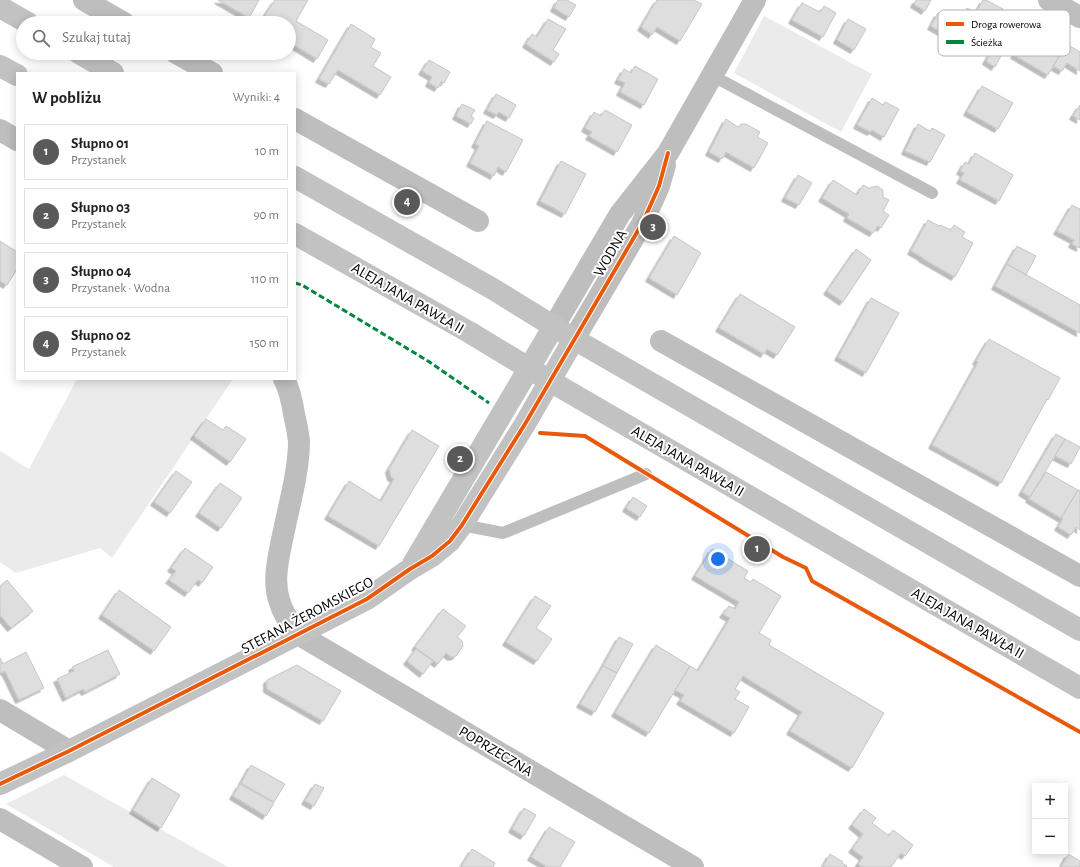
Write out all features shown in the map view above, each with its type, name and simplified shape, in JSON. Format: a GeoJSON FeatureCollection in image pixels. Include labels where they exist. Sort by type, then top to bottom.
{"type":"FeatureCollection","features":[{"type":"Feature","properties":{"kind":"main road"},"geometry":{"type":"LineString","coordinates":[[0,6],[16,16]]}},
{"type":"Feature","properties":{"kind":"main road"},"geometry":{"type":"LineString","coordinates":[[91,60],[112,72]]}},
{"type":"Feature","properties":{"kind":"main road"},"geometry":{"type":"LineString","coordinates":[[0,66],[16,74]]}},
{"type":"Feature","properties":{"kind":"main road"},"geometry":{"type":"LineString","coordinates":[[296,178],[493,289],[574,339],[1080,630]]}},
{"type":"Feature","properties":{"kind":"main road","name":"ALEJA JANA PAWŁA II"},"geometry":{"type":"LineString","coordinates":[[296,235],[469,332],[550,382],[1080,688]]}},
{"type":"Feature","properties":{"kind":"main road","name":"STEFANA ŻEROMSKIEGO"},"geometry":{"type":"LineString","coordinates":[[410,569],[554,326]]}},
{"type":"Feature","properties":{"kind":"main road","name":"STEFANA ŻEROMSKIEGO"},"geometry":{"type":"LineString","coordinates":[[0,784],[69,752],[367,599],[410,569],[432,556],[450,541],[462,525],[488,485],[574,339]]}},
{"type":"Feature","properties":{"kind":"street"},"geometry":{"type":"LineString","coordinates":[[84,0],[112,16]]}},
{"type":"Feature","properties":{"kind":"street","name":"WODNA"},"geometry":{"type":"LineString","coordinates":[[554,326],[620,214],[668,152],[713,76],[755,0]]}},
{"type":"Feature","properties":{"kind":"street"},"geometry":{"type":"LineString","coordinates":[[1049,0],[1067,10]]}},
{"type":"Feature","properties":{"kind":"street"},"geometry":{"type":"LineString","coordinates":[[1070,12],[1080,17]]}},
{"type":"Feature","properties":{"kind":"street"},"geometry":{"type":"LineString","coordinates":[[189,60],[210,72]]}},
{"type":"Feature","properties":{"kind":"street"},"geometry":{"type":"LineString","coordinates":[[296,120],[478,221]]}},
{"type":"Feature","properties":{"kind":"street"},"geometry":{"type":"LineString","coordinates":[[0,130],[16,139]]}},
{"type":"Feature","properties":{"kind":"street","name":"WODNA"},"geometry":{"type":"LineString","coordinates":[[574,339],[642,222],[658,186],[668,152]]}},
{"type":"Feature","properties":{"kind":"street"},"geometry":{"type":"LineString","coordinates":[[661,341],[1080,576]]}},
{"type":"Feature","properties":{"kind":"street"},"geometry":{"type":"LineString","coordinates":[[284,380],[293,402],[299,440],[293,486],[277,566],[277,581],[278,598],[284,614],[298,634]]}},
{"type":"Feature","properties":{"kind":"street","name":"POPRZECZNA"},"geometry":{"type":"LineString","coordinates":[[298,634],[693,867]]}},
{"type":"Feature","properties":{"kind":"street"},"geometry":{"type":"LineString","coordinates":[[0,710],[69,752]]}},
{"type":"Feature","properties":{"kind":"street"},"geometry":{"type":"LineString","coordinates":[[0,819],[82,867]]}},
{"type":"Feature","properties":{"kind":"lane"},"geometry":{"type":"LineString","coordinates":[[713,76],[932,193]]}},
{"type":"Feature","properties":{"kind":"lane"},"geometry":{"type":"LineString","coordinates":[[462,525],[503,533],[646,474]]}},
{"type":"Feature","properties":{"kind":"shaded area"},"geometry":{"type":"Polygon","coordinates":[[[764,16],[872,74],[841,132],[734,73],[764,16]]]}},
{"type":"Feature","properties":{"kind":"shaded area"},"geometry":{"type":"Polygon","coordinates":[[[76,380],[232,380],[112,558],[100,548],[16,573],[0,562],[0,451],[29,469],[76,380]]]}},
{"type":"Feature","properties":{"kind":"shaded area"},"geometry":{"type":"Polygon","coordinates":[[[64,775],[228,867],[114,867],[6,804],[64,775]]]}},
{"type":"Feature","properties":{"kind":"building"},"geometry":{"type":"Polygon","coordinates":[[[218,0],[259,0],[250,16],[246,16],[218,0]]]}},
{"type":"Feature","properties":{"kind":"building"},"geometry":{"type":"Polygon","coordinates":[[[275,0],[308,0],[296,21],[296,16],[265,16],[275,0]]]}},
{"type":"Feature","properties":{"kind":"building"},"geometry":{"type":"Polygon","coordinates":[[[558,0],[567,0],[576,5],[569,17],[554,8],[558,0]]]}},
{"type":"Feature","properties":{"kind":"building"},"geometry":{"type":"Polygon","coordinates":[[[657,0],[694,0],[702,4],[680,41],[657,27],[652,35],[641,27],[657,0]]]}},
{"type":"Feature","properties":{"kind":"building"},"geometry":{"type":"Polygon","coordinates":[[[916,0],[931,0],[925,11],[914,4],[916,0]]]}},
{"type":"Feature","properties":{"kind":"building"},"geometry":{"type":"Polygon","coordinates":[[[983,0],[986,0],[1003,9],[1002,10],[978,10],[983,0]]]}},
{"type":"Feature","properties":{"kind":"building"},"geometry":{"type":"Polygon","coordinates":[[[802,3],[820,12],[824,6],[836,13],[823,37],[792,20],[802,3]]]}},
{"type":"Feature","properties":{"kind":"building"},"geometry":{"type":"Polygon","coordinates":[[[938,13],[938,30],[931,26],[938,13]]]}},
{"type":"Feature","properties":{"kind":"building"},"geometry":{"type":"Polygon","coordinates":[[[548,19],[566,29],[553,50],[559,54],[554,62],[526,44],[532,34],[537,37],[548,19]]]}},
{"type":"Feature","properties":{"kind":"building"},"geometry":{"type":"Polygon","coordinates":[[[848,19],[866,29],[854,50],[837,40],[848,19]]]}},
{"type":"Feature","properties":{"kind":"building"},"geometry":{"type":"Polygon","coordinates":[[[296,21],[328,40],[317,59],[296,46],[296,21]]]}},
{"type":"Feature","properties":{"kind":"building"},"geometry":{"type":"Polygon","coordinates":[[[351,24],[375,39],[371,47],[381,53],[373,66],[391,77],[380,95],[338,70],[329,84],[319,79],[351,24]]]}},
{"type":"Feature","properties":{"kind":"building"},"geometry":{"type":"Polygon","coordinates":[[[1070,46],[1080,52],[1080,71],[1067,63],[1062,71],[1053,66],[1059,56],[1070,56],[1070,46]]]}},
{"type":"Feature","properties":{"kind":"building"},"geometry":{"type":"Polygon","coordinates":[[[989,56],[1001,56],[995,67],[986,61],[989,56]]]}},
{"type":"Feature","properties":{"kind":"building"},"geometry":{"type":"Polygon","coordinates":[[[1016,56],[1060,56],[1048,75],[1016,56]]]}},
{"type":"Feature","properties":{"kind":"building"},"geometry":{"type":"Polygon","coordinates":[[[429,60],[450,72],[444,83],[441,82],[438,88],[429,83],[432,77],[422,71],[429,60]]]}},
{"type":"Feature","properties":{"kind":"building"},"geometry":{"type":"Polygon","coordinates":[[[635,66],[658,79],[644,105],[620,92],[625,83],[618,80],[624,69],[631,73],[635,66]]]}},
{"type":"Feature","properties":{"kind":"building"},"geometry":{"type":"Polygon","coordinates":[[[982,86],[1013,103],[998,129],[967,112],[982,86]]]}},
{"type":"Feature","properties":{"kind":"building"},"geometry":{"type":"Polygon","coordinates":[[[496,94],[516,105],[509,118],[499,112],[497,115],[487,110],[496,94]]]}},
{"type":"Feature","properties":{"kind":"building"},"geometry":{"type":"Polygon","coordinates":[[[872,98],[883,105],[885,102],[899,109],[884,137],[872,130],[871,132],[857,125],[872,98]]]}},
{"type":"Feature","properties":{"kind":"building"},"geometry":{"type":"Polygon","coordinates":[[[462,104],[475,110],[471,116],[474,118],[471,124],[456,116],[462,104]]]}},
{"type":"Feature","properties":{"kind":"building"},"geometry":{"type":"Polygon","coordinates":[[[1080,105],[1080,120],[1073,116],[1080,105]]]}},
{"type":"Feature","properties":{"kind":"building"},"geometry":{"type":"Polygon","coordinates":[[[605,110],[632,125],[617,152],[589,136],[592,132],[585,128],[594,112],[601,116],[605,110]]]}},
{"type":"Feature","properties":{"kind":"building"},"geometry":{"type":"Polygon","coordinates":[[[726,119],[738,127],[741,124],[746,124],[760,132],[757,137],[768,143],[754,168],[726,152],[722,159],[709,152],[726,119]]]}},
{"type":"Feature","properties":{"kind":"building"},"geometry":{"type":"Polygon","coordinates":[[[487,121],[523,140],[506,172],[498,167],[494,176],[470,163],[479,146],[475,144],[487,121]]]}},
{"type":"Feature","properties":{"kind":"building"},"geometry":{"type":"Polygon","coordinates":[[[918,124],[930,131],[932,128],[945,135],[930,162],[905,151],[918,124]]]}},
{"type":"Feature","properties":{"kind":"building"},"geometry":{"type":"Polygon","coordinates":[[[975,153],[1013,175],[999,201],[960,180],[964,173],[960,171],[965,162],[969,164],[975,153]]]}},
{"type":"Feature","properties":{"kind":"building"},"geometry":{"type":"Polygon","coordinates":[[[561,161],[586,174],[565,214],[540,201],[561,161]]]}},
{"type":"Feature","properties":{"kind":"building"},"geometry":{"type":"Polygon","coordinates":[[[798,175],[812,183],[799,205],[785,198],[798,175]]]}},
{"type":"Feature","properties":{"kind":"building"},"geometry":{"type":"Polygon","coordinates":[[[833,180],[857,195],[863,185],[869,188],[877,186],[883,190],[883,197],[889,200],[883,211],[889,215],[881,228],[878,226],[873,233],[847,218],[849,214],[822,198],[833,180]]]}},
{"type":"Feature","properties":{"kind":"building"},"geometry":{"type":"Polygon","coordinates":[[[1072,205],[1080,209],[1080,248],[1072,244],[1074,240],[1057,231],[1072,205]]]}},
{"type":"Feature","properties":{"kind":"building"},"geometry":{"type":"Polygon","coordinates":[[[928,220],[951,230],[954,225],[965,232],[962,237],[973,243],[955,277],[911,251],[928,220]]]}},
{"type":"Feature","properties":{"kind":"building"},"geometry":{"type":"Polygon","coordinates":[[[674,236],[701,253],[677,295],[649,278],[674,236]]]}},
{"type":"Feature","properties":{"kind":"building"},"geometry":{"type":"Polygon","coordinates":[[[0,241],[16,251],[16,271],[7,285],[0,281],[0,241]]]}},
{"type":"Feature","properties":{"kind":"building"},"geometry":{"type":"Polygon","coordinates":[[[1017,246],[1036,256],[1026,275],[1007,264],[1017,246]]]}},
{"type":"Feature","properties":{"kind":"building"},"geometry":{"type":"Polygon","coordinates":[[[856,249],[871,260],[843,302],[827,291],[856,249]]]}},
{"type":"Feature","properties":{"kind":"building"},"geometry":{"type":"Polygon","coordinates":[[[1007,264],[1080,305],[1080,333],[995,286],[1007,264]]]}},
{"type":"Feature","properties":{"kind":"building"},"geometry":{"type":"Polygon","coordinates":[[[740,294],[795,327],[777,355],[767,349],[764,354],[719,328],[740,294]]]}},
{"type":"Feature","properties":{"kind":"building"},"geometry":{"type":"Polygon","coordinates":[[[871,298],[899,313],[866,373],[838,357],[871,298]]]}},
{"type":"Feature","properties":{"kind":"building"},"geometry":{"type":"Polygon","coordinates":[[[989,339],[1060,378],[1001,483],[932,445],[978,362],[976,361],[989,339]]]}},
{"type":"Feature","properties":{"kind":"building"},"geometry":{"type":"Polygon","coordinates":[[[206,419],[223,430],[226,426],[246,439],[230,462],[194,436],[206,419]]]}},
{"type":"Feature","properties":{"kind":"building"},"geometry":{"type":"Polygon","coordinates":[[[412,430],[439,446],[379,546],[328,516],[349,481],[381,501],[394,479],[391,477],[389,469],[412,430]]]}},
{"type":"Feature","properties":{"kind":"building"},"geometry":{"type":"Polygon","coordinates":[[[1056,434],[1065,439],[1030,497],[1022,492],[1056,434]]]}},
{"type":"Feature","properties":{"kind":"building"},"geometry":{"type":"Polygon","coordinates":[[[1065,439],[1080,447],[1071,464],[1055,456],[1065,439]]]}},
{"type":"Feature","properties":{"kind":"building"},"geometry":{"type":"Polygon","coordinates":[[[176,471],[192,482],[170,513],[154,502],[176,471]]]}},
{"type":"Feature","properties":{"kind":"building"},"geometry":{"type":"Polygon","coordinates":[[[1046,472],[1078,490],[1061,518],[1029,499],[1046,472]]]}},
{"type":"Feature","properties":{"kind":"building"},"geometry":{"type":"Polygon","coordinates":[[[220,483],[242,498],[221,528],[199,513],[220,483]]]}},
{"type":"Feature","properties":{"kind":"building"},"geometry":{"type":"Polygon","coordinates":[[[1078,490],[1080,491],[1080,530],[1076,527],[1071,535],[1058,527],[1063,519],[1061,518],[1078,490]]]}},
{"type":"Feature","properties":{"kind":"building"},"geometry":{"type":"Polygon","coordinates":[[[633,497],[647,506],[640,517],[626,508],[633,497]]]}},
{"type":"Feature","properties":{"kind":"building"},"geometry":{"type":"Polygon","coordinates":[[[185,548],[213,567],[202,583],[198,580],[188,593],[169,580],[176,571],[171,568],[185,548]]]}},
{"type":"Feature","properties":{"kind":"building"},"geometry":{"type":"Polygon","coordinates":[[[712,549],[748,571],[744,578],[751,582],[753,579],[781,596],[759,633],[771,640],[769,645],[884,713],[852,768],[790,731],[802,712],[743,676],[735,689],[740,692],[735,699],[749,707],[734,733],[680,701],[684,695],[675,690],[690,666],[698,671],[730,618],[723,614],[729,606],[735,609],[739,602],[695,576],[712,549]]]}},
{"type":"Feature","properties":{"kind":"building"},"geometry":{"type":"Polygon","coordinates":[[[7,580],[33,611],[11,628],[0,615],[0,586],[7,580]]]}},
{"type":"Feature","properties":{"kind":"building"},"geometry":{"type":"Polygon","coordinates":[[[119,590],[171,627],[154,651],[102,615],[119,590]]]}},
{"type":"Feature","properties":{"kind":"building"},"geometry":{"type":"Polygon","coordinates":[[[535,596],[551,606],[536,628],[552,639],[537,661],[506,642],[535,596]]]}},
{"type":"Feature","properties":{"kind":"building"},"geometry":{"type":"Polygon","coordinates":[[[443,609],[466,626],[457,637],[462,641],[463,646],[456,656],[451,657],[446,653],[438,664],[415,647],[443,609]]]}},
{"type":"Feature","properties":{"kind":"building"},"geometry":{"type":"Polygon","coordinates":[[[619,637],[633,644],[617,673],[603,666],[619,637]]]}},
{"type":"Feature","properties":{"kind":"building"},"geometry":{"type":"Polygon","coordinates":[[[656,645],[690,666],[649,733],[615,713],[656,645]]]}},
{"type":"Feature","properties":{"kind":"building"},"geometry":{"type":"Polygon","coordinates":[[[416,649],[433,661],[423,674],[407,661],[416,649]]]}},
{"type":"Feature","properties":{"kind":"building"},"geometry":{"type":"Polygon","coordinates":[[[108,650],[120,674],[85,692],[83,689],[66,698],[57,679],[74,671],[72,667],[108,650]]]}},
{"type":"Feature","properties":{"kind":"building"},"geometry":{"type":"Polygon","coordinates":[[[26,652],[44,688],[19,700],[5,671],[0,673],[0,658],[3,664],[26,652]]]}},
{"type":"Feature","properties":{"kind":"building"},"geometry":{"type":"Polygon","coordinates":[[[297,665],[341,691],[323,721],[267,689],[267,680],[297,665]]]}},
{"type":"Feature","properties":{"kind":"building"},"geometry":{"type":"Polygon","coordinates":[[[603,666],[617,673],[595,712],[580,704],[603,666]]]}},
{"type":"Feature","properties":{"kind":"building"},"geometry":{"type":"Polygon","coordinates":[[[251,765],[285,784],[274,802],[241,783],[251,765]]]}},
{"type":"Feature","properties":{"kind":"building"},"geometry":{"type":"Polygon","coordinates":[[[152,778],[180,795],[161,828],[133,810],[152,778]]]}},
{"type":"Feature","properties":{"kind":"building"},"geometry":{"type":"Polygon","coordinates":[[[240,784],[274,803],[266,816],[233,796],[240,784]]]}},
{"type":"Feature","properties":{"kind":"building"},"geometry":{"type":"Polygon","coordinates":[[[315,784],[324,788],[314,806],[305,801],[315,784]]]}},
{"type":"Feature","properties":{"kind":"building"},"geometry":{"type":"Polygon","coordinates":[[[524,808],[536,815],[524,836],[512,829],[524,808]]]}},
{"type":"Feature","properties":{"kind":"building"},"geometry":{"type":"Polygon","coordinates":[[[864,809],[876,818],[872,823],[889,836],[893,830],[913,845],[905,856],[901,853],[891,867],[861,867],[858,864],[863,857],[852,849],[863,834],[852,825],[864,809]]]}},
{"type":"Feature","properties":{"kind":"building"},"geometry":{"type":"Polygon","coordinates":[[[549,827],[575,842],[560,867],[548,867],[531,857],[549,827]]]}},
{"type":"Feature","properties":{"kind":"building"},"geometry":{"type":"Polygon","coordinates":[[[472,849],[495,863],[493,867],[461,867],[472,849]]]}},
{"type":"Feature","properties":{"kind":"building"},"geometry":{"type":"Polygon","coordinates":[[[830,854],[843,862],[842,863],[847,866],[823,867],[830,854]]]}},
{"type":"Feature","properties":{"kind":"building"},"geometry":{"type":"Polygon","coordinates":[[[1068,854],[1080,861],[1080,867],[1061,867],[1068,854]]]}},
{"type":"Feature","properties":{"kind":"marked path"},"geometry":{"type":"LineString","coordinates":[[296,283],[302,285],[428,361],[489,403]]}},
{"type":"Feature","properties":{"kind":"cycle path"},"geometry":{"type":"LineString","coordinates":[[0,784],[69,751],[367,599],[410,569],[432,556],[450,541],[462,525],[525,424],[643,222],[659,186],[668,153]]}},
{"type":"Feature","properties":{"kind":"cycle path"},"geometry":{"type":"LineString","coordinates":[[540,433],[585,436],[783,557],[806,568],[812,581],[1080,732]]}},
{"type":"Feature","properties":{"kind":"place","name":"Słupno 02"},"geometry":{"type":"Point","coordinates":[407,202]}},
{"type":"Feature","properties":{"kind":"place","name":"Słupno 04"},"geometry":{"type":"Point","coordinates":[653,227]}},
{"type":"Feature","properties":{"kind":"place","name":"Słupno 03"},"geometry":{"type":"Point","coordinates":[460,459]}},
{"type":"Feature","properties":{"kind":"place","name":"Słupno 01"},"geometry":{"type":"Point","coordinates":[757,549]}}]}
